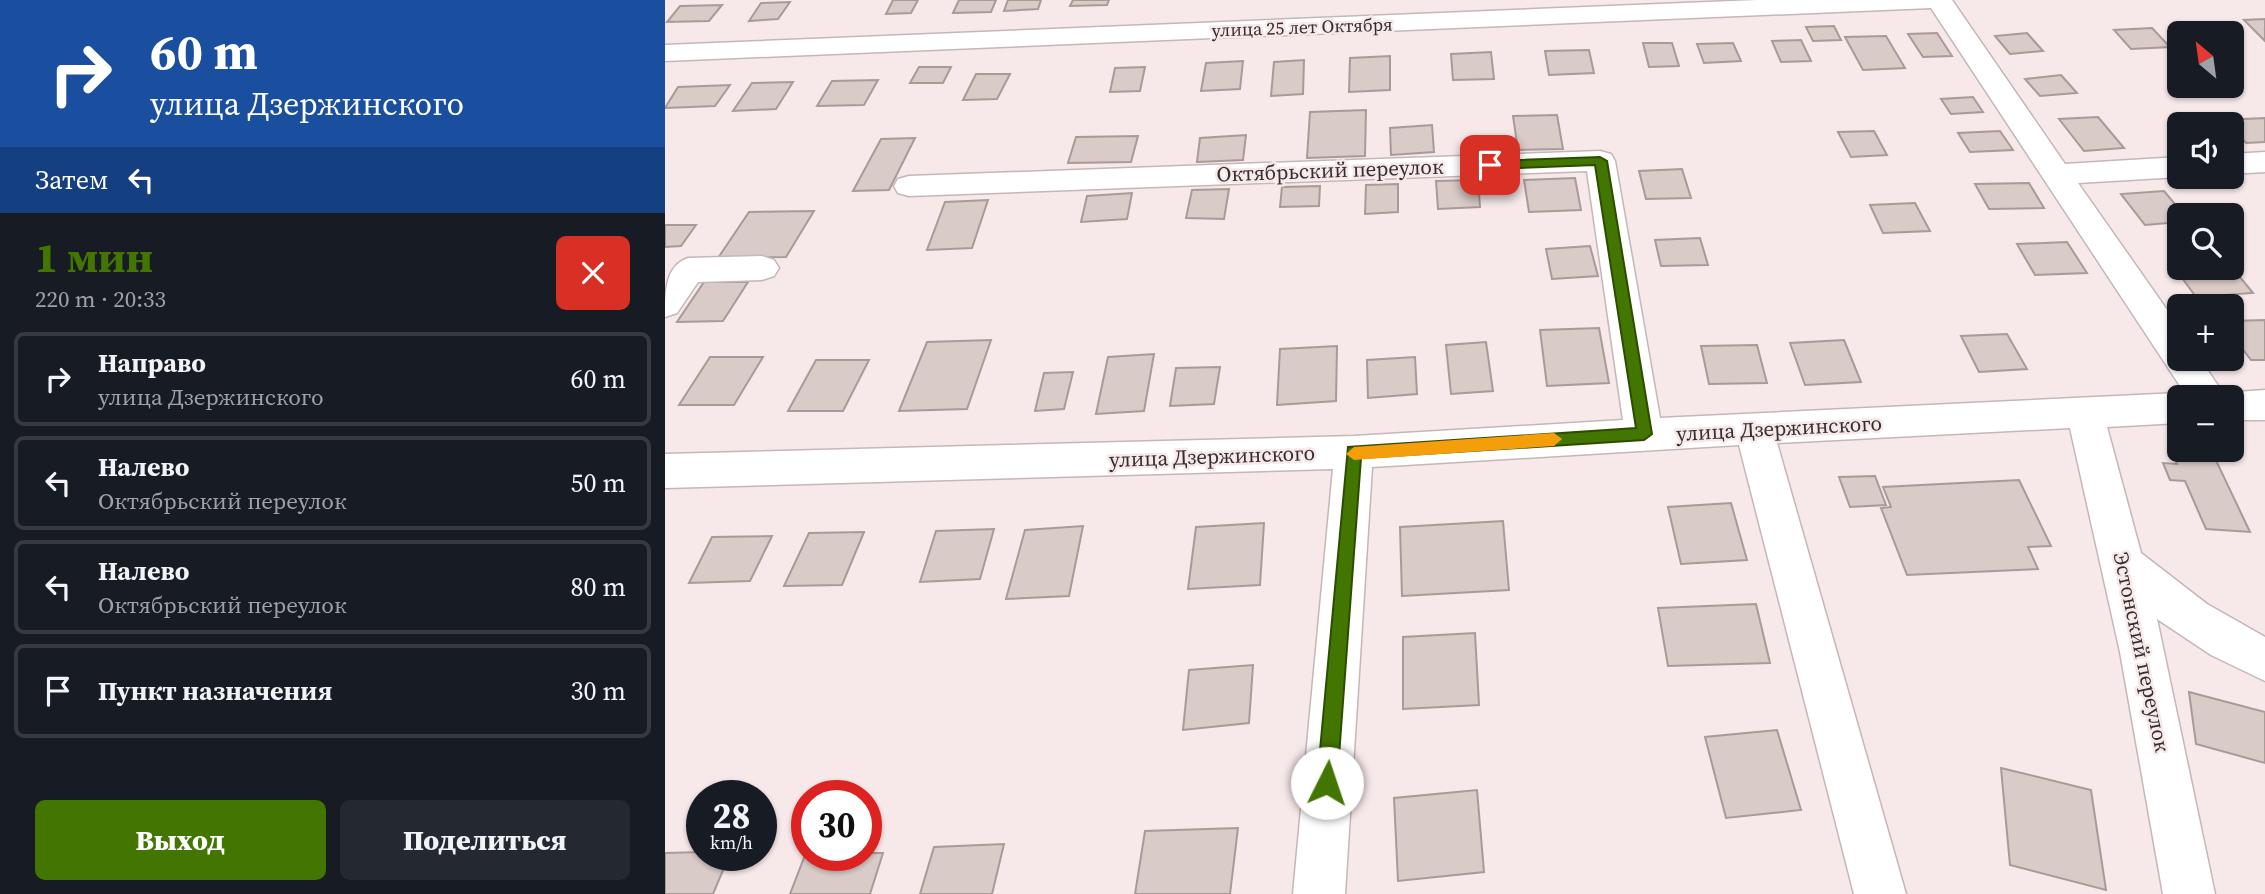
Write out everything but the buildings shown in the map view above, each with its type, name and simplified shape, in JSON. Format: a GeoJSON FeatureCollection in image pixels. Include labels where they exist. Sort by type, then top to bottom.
{"type":"FeatureCollection","features":[{"type":"Feature","properties":{"kind":"street","name":"улица 25 лет Октября"},"geometry":{"type":"LineString","coordinates":[[665,53],[1939,0]]}},
{"type":"Feature","properties":{"kind":"street"},"geometry":{"type":"LineString","coordinates":[[1939,0],[2167,338]]}},
{"type":"Feature","properties":{"kind":"street","name":"Октябрьский переулок"},"geometry":{"type":"LineString","coordinates":[[909,186],[1600,161],[1644,434]]}},
{"type":"Feature","properties":{"kind":"street"},"geometry":{"type":"LineString","coordinates":[[2244,163],[2265,162]]}},
{"type":"Feature","properties":{"kind":"street"},"geometry":{"type":"LineString","coordinates":[[2058,174],[2167,168]]}},
{"type":"Feature","properties":{"kind":"street"},"geometry":{"type":"LineString","coordinates":[[665,304],[688,270],[762,268]]}},
{"type":"Feature","properties":{"kind":"street"},"geometry":{"type":"LineString","coordinates":[[2244,405],[2265,405]]}},
{"type":"Feature","properties":{"kind":"street","name":"улица Дзержинского"},"geometry":{"type":"LineString","coordinates":[[665,471],[1354,452],[1644,434],[2167,409]]}},
{"type":"Feature","properties":{"kind":"street","name":"Эстонский переулок"},"geometry":{"type":"LineString","coordinates":[[2085,413],[2125,566],[2171,786],[2189,894]]}},
{"type":"Feature","properties":{"kind":"street"},"geometry":{"type":"LineString","coordinates":[[1754,429],[1880,894]]}},
{"type":"Feature","properties":{"kind":"street"},"geometry":{"type":"LineString","coordinates":[[1319,894],[1354,452]]}},
{"type":"Feature","properties":{"kind":"street"},"geometry":{"type":"LineString","coordinates":[[2125,566],[2175,610],[2234,646],[2265,659]]}},
{"type":"Feature","properties":{"kind":"slow traffic"},"geometry":{"type":"LineString","coordinates":[[1354,454],[1554,439]]}},
{"type":"Feature","properties":{"kind":"route"},"geometry":{"type":"LineString","coordinates":[[1327,783],[1354,452],[1644,434],[1600,161],[1490,165]]}}]}
